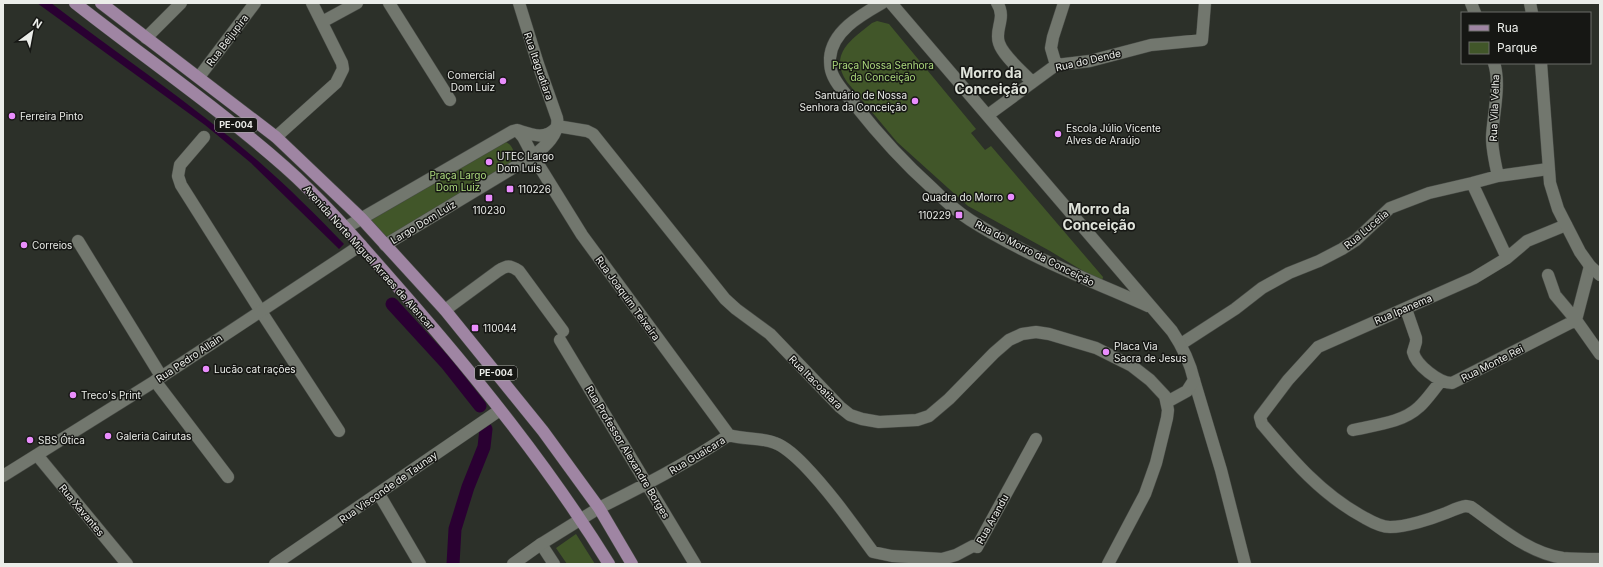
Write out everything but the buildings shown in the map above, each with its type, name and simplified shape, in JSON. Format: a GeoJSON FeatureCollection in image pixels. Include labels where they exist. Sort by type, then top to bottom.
{"type":"FeatureCollection","features":[{"type":"Feature","properties":{"kind":"main road","name":"Avenida Norte Miguel Arraes de Alencar"},"geometry":{"type":"LineString","coordinates":[[75,3],[234,124],[307,187],[361,245],[456,354],[534,452],[581,518],[609,564]]}},
{"type":"Feature","properties":{"kind":"main road","name":"Avenida Norte Miguel Arraes de Alencar"},"geometry":{"type":"LineString","coordinates":[[100,3],[276,137],[361,218],[445,310],[543,431],[599,508],[632,564]]}},
{"type":"Feature","properties":{"kind":"street"},"geometry":{"type":"LineString","coordinates":[[146,38],[181,3]]}},
{"type":"Feature","properties":{"kind":"street","name":"Rua Beijupira"},"geometry":{"type":"LineString","coordinates":[[199,77],[254,3]]}},
{"type":"Feature","properties":{"kind":"street"},"geometry":{"type":"LineString","coordinates":[[276,137],[336,83],[343,69],[342,63],[312,3]]}},
{"type":"Feature","properties":{"kind":"street"},"geometry":{"type":"LineString","coordinates":[[322,22],[357,3]]}},
{"type":"Feature","properties":{"kind":"street"},"geometry":{"type":"LineString","coordinates":[[389,3],[450,100]]}},
{"type":"Feature","properties":{"kind":"street","name":"Rua Itaguatiara"},"geometry":{"type":"LineString","coordinates":[[519,3],[557,118],[556,127]]}},
{"type":"Feature","properties":{"kind":"street","name":"Rua do Morro da Conceição"},"geometry":{"type":"LineString","coordinates":[[882,3],[867,11],[841,32],[835,41],[830,56],[831,71],[836,81],[872,127],[913,170],[970,220],[1055,265],[1152,308]]}},
{"type":"Feature","properties":{"kind":"street","name":"Rua do Morro da Conceição"},"geometry":{"type":"LineString","coordinates":[[891,3],[1172,331],[1181,344],[1192,368],[1194,380],[1221,470],[1245,564]]}},
{"type":"Feature","properties":{"kind":"street"},"geometry":{"type":"LineString","coordinates":[[997,3],[1001,10],[1002,19],[998,43],[1009,58],[1032,82]]}},
{"type":"Feature","properties":{"kind":"street"},"geometry":{"type":"LineString","coordinates":[[1056,65],[1051,48],[1064,3]]}},
{"type":"Feature","properties":{"kind":"street","name":"Rua do Dende"},"geometry":{"type":"LineString","coordinates":[[988,115],[1056,65],[1090,61],[1151,45],[1202,40],[1206,3]]}},
{"type":"Feature","properties":{"kind":"street","name":"Rua Vila Velha"},"geometry":{"type":"LineString","coordinates":[[1494,64],[1497,80],[1492,138],[1498,176]]}},
{"type":"Feature","properties":{"kind":"street"},"geometry":{"type":"LineString","coordinates":[[1541,64],[1545,99],[1550,183],[1558,209],[1580,252],[1590,266],[1600,275]]}},
{"type":"Feature","properties":{"kind":"street"},"geometry":{"type":"LineString","coordinates":[[345,228],[517,130],[541,136],[550,134],[556,127]]}},
{"type":"Feature","properties":{"kind":"street","name":"Largo Dom Luiz"},"geometry":{"type":"LineString","coordinates":[[385,245],[533,156],[554,135],[556,127]]}},
{"type":"Feature","properties":{"kind":"street","name":"Rua Itacoatiara"},"geometry":{"type":"LineString","coordinates":[[556,127],[587,131],[593,134],[736,309],[770,334],[835,403],[850,414],[862,419],[886,422],[916,420],[929,416],[994,352],[1009,340],[1022,334],[1036,332],[1049,334],[1096,348],[1119,358],[1132,366],[1160,389],[1167,402]]}},
{"type":"Feature","properties":{"kind":"street","name":"Rua Joaquim Teixeira"},"geometry":{"type":"LineString","coordinates":[[517,130],[523,136],[533,156],[582,235],[729,435]]}},
{"type":"Feature","properties":{"kind":"street"},"geometry":{"type":"LineString","coordinates":[[204,137],[180,165],[178,176],[181,185],[339,431]]}},
{"type":"Feature","properties":{"kind":"street","name":"Rua Lucelia"},"geometry":{"type":"LineString","coordinates":[[1181,344],[1235,309],[1262,288],[1319,261],[1356,240],[1390,208],[1429,193],[1498,176],[1548,169]]}},
{"type":"Feature","properties":{"kind":"street"},"geometry":{"type":"LineString","coordinates":[[1472,183],[1507,258]]}},
{"type":"Feature","properties":{"kind":"street","name":"Rua Ipanema"},"geometry":{"type":"LineString","coordinates":[[1566,225],[1527,241],[1507,258],[1474,278],[1318,347],[1288,380],[1260,417],[1262,424],[1293,461],[1313,480],[1349,509],[1375,523],[1386,527],[1397,526],[1421,521],[1461,507],[1471,507],[1505,532],[1528,546],[1542,552],[1562,558],[1600,559]]}},
{"type":"Feature","properties":{"kind":"street"},"geometry":{"type":"LineString","coordinates":[[78,241],[158,378],[228,477]]}},
{"type":"Feature","properties":{"kind":"street","name":"Rua Pedro Allain"},"geometry":{"type":"LineString","coordinates":[[3,476],[158,378],[361,245]]}},
{"type":"Feature","properties":{"kind":"street","name":"Rua Professor Alexandre Borges"},"geometry":{"type":"LineString","coordinates":[[445,310],[505,266],[510,265],[519,271],[562,336],[695,564]]}},
{"type":"Feature","properties":{"kind":"street"},"geometry":{"type":"LineString","coordinates":[[1576,320],[1590,266]]}},
{"type":"Feature","properties":{"kind":"street"},"geometry":{"type":"LineString","coordinates":[[1548,275],[1555,295],[1576,320],[1600,354]]}},
{"type":"Feature","properties":{"kind":"street"},"geometry":{"type":"LineString","coordinates":[[1353,430],[1394,420],[1409,414],[1419,407],[1441,381],[1420,364],[1414,356],[1416,342],[1406,309]]}},
{"type":"Feature","properties":{"kind":"street","name":"Rua Monte Rei"},"geometry":{"type":"LineString","coordinates":[[1441,381],[1452,382],[1576,320]]}},
{"type":"Feature","properties":{"kind":"street"},"geometry":{"type":"LineString","coordinates":[[1108,564],[1141,500],[1156,463],[1167,418],[1167,402],[1187,391],[1194,380]]}},
{"type":"Feature","properties":{"kind":"street","name":"Rua Visconde de Taunay"},"geometry":{"type":"LineString","coordinates":[[275,564],[500,410]]}},
{"type":"Feature","properties":{"kind":"street","name":"Rua Guaicara"},"geometry":{"type":"LineString","coordinates":[[513,564],[581,518],[648,484],[707,450],[729,435],[775,443],[786,449],[833,497],[873,552]]}},
{"type":"Feature","properties":{"kind":"street","name":"Rua Arandu"},"geometry":{"type":"LineString","coordinates":[[873,552],[892,560],[942,559],[956,555],[973,546],[978,547],[1036,439]]}},
{"type":"Feature","properties":{"kind":"street","name":"Rua Xavantes"},"geometry":{"type":"LineString","coordinates":[[37,455],[128,564]]}},
{"type":"Feature","properties":{"kind":"street","name":"Rua Pedro Allain"},"geometry":{"type":"LineString","coordinates":[[3,470],[16,469]]}},
{"type":"Feature","properties":{"kind":"street"},"geometry":{"type":"LineString","coordinates":[[379,494],[420,564]]}},
{"type":"Feature","properties":{"kind":"street"},"geometry":{"type":"LineString","coordinates":[[541,544],[554,564]]}},
{"type":"Feature","properties":{"kind":"green space","name":"Praça Nossa Senhora da Conceição"},"geometry":{"type":"Polygon","coordinates":[[[877,21],[889,24],[976,129],[971,133],[985,150],[991,146],[1103,277],[1102,281],[968,206],[897,142],[847,82],[842,72],[840,63],[841,55],[850,41],[872,23],[877,21]]]}},
{"type":"Feature","properties":{"kind":"green space","name":"Praça Largo Dom Luiz"},"geometry":{"type":"Polygon","coordinates":[[[504,141],[513,149],[513,161],[386,239],[370,220],[504,141]]]}},
{"type":"Feature","properties":{"kind":"green space"},"geometry":{"type":"Polygon","coordinates":[[[576,534],[595,564],[567,564],[556,548],[576,534]]]}},
{"type":"Feature","properties":{"kind":"shaded area"},"geometry":{"type":"Polygon","coordinates":[[[37,3],[51,3],[207,119],[268,170],[344,244],[339,249],[251,163],[205,125],[37,3]]]}},
{"type":"Feature","properties":{"kind":"waterway"},"geometry":{"type":"LineString","coordinates":[[392,304],[446,363],[480,406]]}},
{"type":"Feature","properties":{"kind":"waterway"},"geometry":{"type":"LineString","coordinates":[[453,564],[455,529],[468,487],[484,447],[486,429]]}},
{"type":"Feature","properties":{"kind":"place","name":"Comercial Dom Luiz"},"geometry":{"type":"Point","coordinates":[503,81]}},
{"type":"Feature","properties":{"kind":"place","name":"Santuário de Nossa Senhora da Conceição"},"geometry":{"type":"Point","coordinates":[915,101]}},
{"type":"Feature","properties":{"kind":"place","name":"Ferreira Pinto"},"geometry":{"type":"Point","coordinates":[12,116]}},
{"type":"Feature","properties":{"kind":"place","name":"Escola Júlio Vicente Alves de Araújo"},"geometry":{"type":"Point","coordinates":[1058,134]}},
{"type":"Feature","properties":{"kind":"place","name":"UTEC Largo Dom Luís"},"geometry":{"type":"Point","coordinates":[489,162]}},
{"type":"Feature","properties":{"kind":"place","name":"110226"},"geometry":{"type":"Point","coordinates":[510,189]}},
{"type":"Feature","properties":{"kind":"place","name":"Quadra do Morro"},"geometry":{"type":"Point","coordinates":[1011,197]}},
{"type":"Feature","properties":{"kind":"place","name":"110230"},"geometry":{"type":"Point","coordinates":[489,198]}},
{"type":"Feature","properties":{"kind":"place","name":"110229"},"geometry":{"type":"Point","coordinates":[959,215]}},
{"type":"Feature","properties":{"kind":"place","name":"Correios"},"geometry":{"type":"Point","coordinates":[24,245]}},
{"type":"Feature","properties":{"kind":"place","name":"110044"},"geometry":{"type":"Point","coordinates":[475,328]}},
{"type":"Feature","properties":{"kind":"place","name":"Placa Via Sacra de Jesus"},"geometry":{"type":"Point","coordinates":[1106,352]}},
{"type":"Feature","properties":{"kind":"place","name":"Lucão cat rações"},"geometry":{"type":"Point","coordinates":[206,369]}},
{"type":"Feature","properties":{"kind":"place","name":"Treco's Print"},"geometry":{"type":"Point","coordinates":[73,395]}},
{"type":"Feature","properties":{"kind":"place","name":"Galeria Cairutas"},"geometry":{"type":"Point","coordinates":[108,436]}},
{"type":"Feature","properties":{"kind":"place","name":"SBS Ótica"},"geometry":{"type":"Point","coordinates":[30,440]}},
{"type":"Feature","properties":{"kind":"district","name":"Morro da Conceição"},"geometry":{"type":"Point","coordinates":[991,82]}},
{"type":"Feature","properties":{"kind":"district","name":"Morro da Conceição"},"geometry":{"type":"Point","coordinates":[1099,218]}}]}
